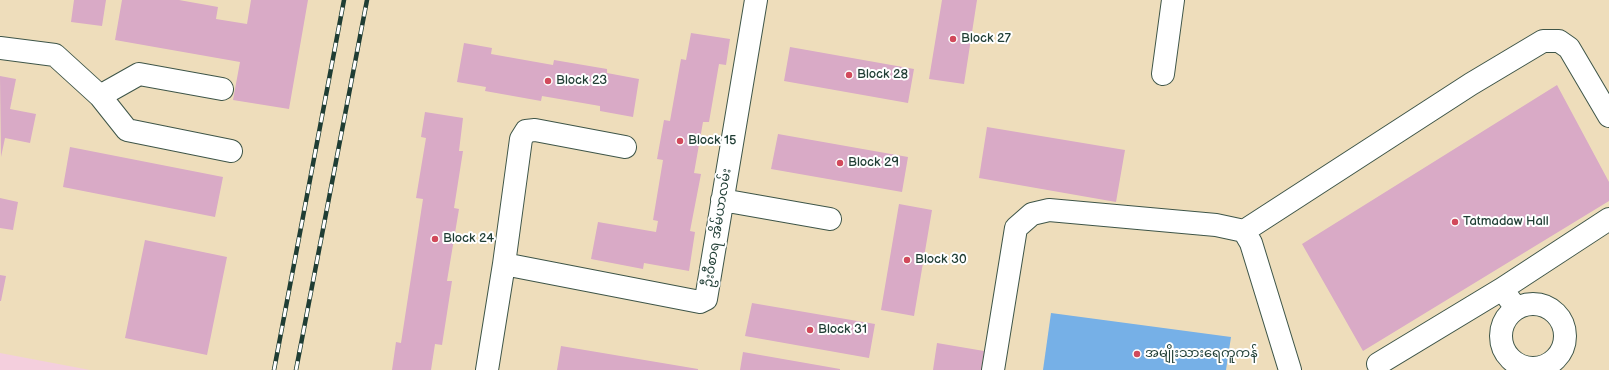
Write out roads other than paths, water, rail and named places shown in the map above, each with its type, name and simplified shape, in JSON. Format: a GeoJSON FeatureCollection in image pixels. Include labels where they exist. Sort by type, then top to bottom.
{"type":"FeatureCollection","features":[{"type":"Feature","properties":{"kind":"street","name":"ဦးဝီစာရ အိမ်ယာလမ်း"},"geometry":{"type":"LineString","coordinates":[[504,264],[700,302],[706,299],[756,0]]}},
{"type":"Feature","properties":{"kind":"street"},"geometry":{"type":"LineString","coordinates":[[1163,74],[1173,0]]}},
{"type":"Feature","properties":{"kind":"street"},"geometry":{"type":"LineString","coordinates":[[993,370],[1016,228],[1032,214],[1049,210],[1216,225],[1244,230],[1470,84],[1543,41],[1559,41],[1568,48],[1609,116]]}},
{"type":"Feature","properties":{"kind":"street"},"geometry":{"type":"LineString","coordinates":[[0,48],[55,55],[100,96],[127,130],[231,151]]}},
{"type":"Feature","properties":{"kind":"street"},"geometry":{"type":"LineString","coordinates":[[100,96],[139,74],[222,89]]}},
{"type":"Feature","properties":{"kind":"street"},"geometry":{"type":"LineString","coordinates":[[487,370],[522,139],[526,131],[535,130],[625,147]]}},
{"type":"Feature","properties":{"kind":"street"},"geometry":{"type":"LineString","coordinates":[[722,200],[830,218]]}},
{"type":"Feature","properties":{"kind":"street"},"geometry":{"type":"LineString","coordinates":[[1378,364],[1502,289],[1609,219]]}},
{"type":"Feature","properties":{"kind":"street"},"geometry":{"type":"LineString","coordinates":[[1244,230],[1251,243],[1290,370]]}},
{"type":"Feature","properties":{"kind":"street"},"geometry":{"type":"LineString","coordinates":[[1502,289],[1516,308]]}},
{"type":"Feature","properties":{"kind":"street"},"geometry":{"type":"LineString","coordinates":[[1532,303],[1548,307],[1561,319],[1565,335],[1561,352],[1551,367],[1533,369],[1517,365],[1505,353],[1500,337],[1504,320],[1516,308],[1532,303]]}},
{"type":"Feature","properties":{"kind":"water","name":"အမျိုးသားရေကူကန်"},"geometry":{"type":"Polygon","coordinates":[[[1051,313],[1231,337],[1226,370],[1043,370],[1051,313]]]}},
{"type":"Feature","properties":{"kind":"railway"},"geometry":{"type":"LineString","coordinates":[[274,370],[344,0]]}},
{"type":"Feature","properties":{"kind":"railway"},"geometry":{"type":"LineString","coordinates":[[296,370],[367,0]]}},
{"type":"Feature","properties":{"kind":"place","name":"Block 27"},"geometry":{"type":"Point","coordinates":[953,39]}},
{"type":"Feature","properties":{"kind":"place","name":"Block 28"},"geometry":{"type":"Point","coordinates":[849,75]}},
{"type":"Feature","properties":{"kind":"place","name":"Block 23"},"geometry":{"type":"Point","coordinates":[548,81]}},
{"type":"Feature","properties":{"kind":"place","name":"Block 15"},"geometry":{"type":"Point","coordinates":[680,141]}},
{"type":"Feature","properties":{"kind":"place","name":"Block 29"},"geometry":{"type":"Point","coordinates":[840,163]}},
{"type":"Feature","properties":{"kind":"place","name":"Tatmadaw Hall"},"geometry":{"type":"Point","coordinates":[1455,222]}},
{"type":"Feature","properties":{"kind":"place","name":"Block 24"},"geometry":{"type":"Point","coordinates":[435,239]}},
{"type":"Feature","properties":{"kind":"place","name":"Block 30"},"geometry":{"type":"Point","coordinates":[907,260]}},
{"type":"Feature","properties":{"kind":"place","name":"Block 31"},"geometry":{"type":"Point","coordinates":[810,330]}},
{"type":"Feature","properties":{"kind":"place","name":"အမျိုးသားရေကူကန်"},"geometry":{"type":"Point","coordinates":[1137,354]}}]}
